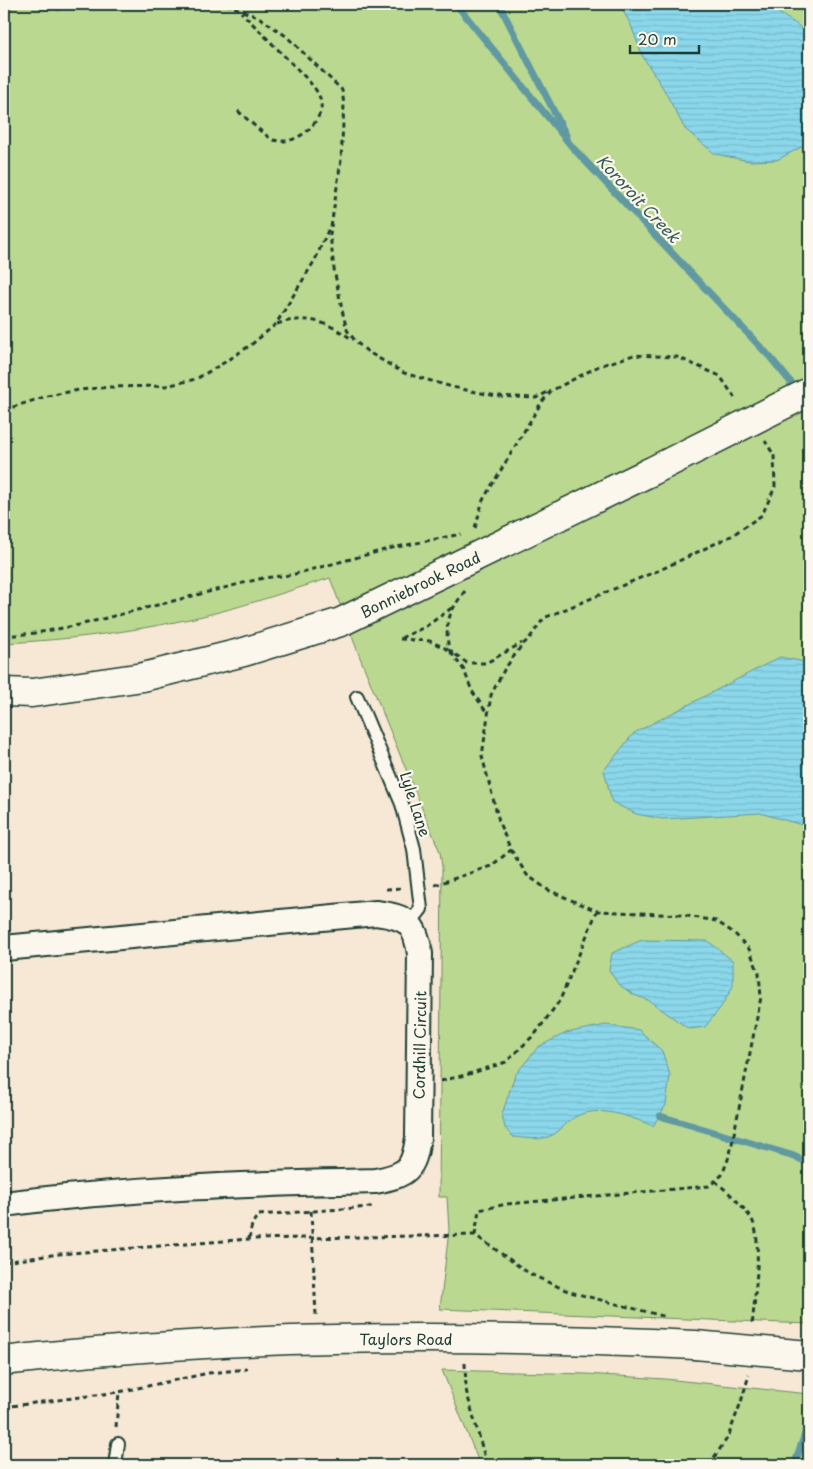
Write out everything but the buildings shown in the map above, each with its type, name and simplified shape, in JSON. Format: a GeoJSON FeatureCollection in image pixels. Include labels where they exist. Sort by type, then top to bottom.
{"type":"FeatureCollection","features":[{"type":"Feature","properties":{"kind":"street","name":"Bonniebrook Road"},"geometry":{"type":"LineString","coordinates":[[4,692],[32,693],[143,677],[244,652],[341,622],[650,472],[809,392]]}},
{"type":"Feature","properties":{"kind":"street"},"geometry":{"type":"LineString","coordinates":[[4,948],[376,912],[397,916],[409,924]]}},
{"type":"Feature","properties":{"kind":"street","name":"Cordhill Circuit"},"geometry":{"type":"LineString","coordinates":[[4,1204],[121,1192],[220,1185],[375,1181],[390,1178],[407,1171],[413,1161],[418,1136],[419,1086],[420,954],[417,936],[409,924]]}},
{"type":"Feature","properties":{"kind":"street","name":"Taylors Road"},"geometry":{"type":"LineString","coordinates":[[4,1361],[39,1356],[198,1344],[316,1338],[513,1337],[695,1344],[809,1355]]}},
{"type":"Feature","properties":{"kind":"lane","name":"Lyle Lane"},"geometry":{"type":"LineString","coordinates":[[356,696],[402,804],[414,849],[421,909],[409,924]]}},
{"type":"Feature","properties":{"kind":"lane"},"geometry":{"type":"LineString","coordinates":[[115,1465],[118,1444]]}},
{"type":"Feature","properties":{"kind":"path"},"geometry":{"type":"LineString","coordinates":[[21,4],[56,8],[111,4]]}},
{"type":"Feature","properties":{"kind":"path"},"geometry":{"type":"LineString","coordinates":[[226,4],[260,18],[286,36],[342,90],[344,105],[341,160],[330,234],[334,269],[342,310],[347,330],[356,342]]}},
{"type":"Feature","properties":{"kind":"path"},"geometry":{"type":"LineString","coordinates":[[238,111],[273,140],[283,141],[293,139],[310,128],[321,108],[320,98],[307,78],[239,9]]}},
{"type":"Feature","properties":{"kind":"path"},"geometry":{"type":"LineString","coordinates":[[4,410],[47,396],[80,390],[110,387],[166,386],[196,379],[227,362],[276,324],[315,260],[331,223]]}},
{"type":"Feature","properties":{"kind":"path"},"geometry":{"type":"LineString","coordinates":[[276,324],[292,319],[325,323],[339,330],[368,352],[404,373],[452,386],[504,396],[536,398],[599,366],[634,355],[677,356],[720,376],[742,408]]}},
{"type":"Feature","properties":{"kind":"path"},"geometry":{"type":"LineString","coordinates":[[475,528],[482,500],[550,391]]}},
{"type":"Feature","properties":{"kind":"path"},"geometry":{"type":"LineString","coordinates":[[475,1235],[479,1210],[507,1204],[709,1186],[722,1175],[730,1154],[761,997],[759,973],[749,949],[734,933],[716,920],[682,915],[597,911],[548,890],[527,875],[511,850],[500,825],[482,756],[491,695],[504,670],[544,618],[662,569],[732,536],[762,515],[775,487],[774,455],[764,439]]}},
{"type":"Feature","properties":{"kind":"path"},"geometry":{"type":"LineString","coordinates":[[4,636],[36,633],[80,625],[264,578],[291,575],[392,548],[463,534]]}},
{"type":"Feature","properties":{"kind":"path"},"geometry":{"type":"LineString","coordinates":[[465,590],[448,617],[447,637],[449,650],[464,670],[472,691],[487,714]]}},
{"type":"Feature","properties":{"kind":"path"},"geometry":{"type":"LineString","coordinates":[[454,606],[425,627],[400,639],[430,641],[449,650],[467,663],[486,663],[529,639]]}},
{"type":"Feature","properties":{"kind":"path"},"geometry":{"type":"LineString","coordinates":[[419,1086],[469,1074],[506,1062],[536,1033],[560,1000],[597,911]]}},
{"type":"Feature","properties":{"kind":"path"},"geometry":{"type":"LineString","coordinates":[[249,1239],[252,1224],[258,1215],[370,1207],[375,1202],[375,1181]]}},
{"type":"Feature","properties":{"kind":"path"},"geometry":{"type":"LineString","coordinates":[[715,1181],[754,1221],[758,1243],[752,1328]]}},
{"type":"Feature","properties":{"kind":"path"},"geometry":{"type":"LineString","coordinates":[[311,1212],[316,1338]]}},
{"type":"Feature","properties":{"kind":"path"},"geometry":{"type":"LineString","coordinates":[[4,1262],[59,1254],[249,1239],[475,1235],[530,1274],[570,1292],[671,1318]]}},
{"type":"Feature","properties":{"kind":"path"},"geometry":{"type":"LineString","coordinates":[[465,1359],[466,1390],[487,1465]]}},
{"type":"Feature","properties":{"kind":"path"},"geometry":{"type":"LineString","coordinates":[[709,1465],[728,1437],[742,1402],[750,1366]]}},
{"type":"Feature","properties":{"kind":"path"},"geometry":{"type":"LineString","coordinates":[[4,1406],[119,1392],[209,1373],[255,1368]]}},
{"type":"Feature","properties":{"kind":"path"},"geometry":{"type":"LineString","coordinates":[[118,1444],[115,1437],[119,1392]]}},
{"type":"Feature","properties":{"kind":"green space"},"geometry":{"type":"Polygon","coordinates":[[[4,4],[809,4],[809,1324],[440,1309],[449,1230],[447,1197],[439,1197],[442,867],[440,852],[359,655],[330,578],[228,610],[170,623],[99,635],[4,643],[4,4]]]}},
{"type":"Feature","properties":{"kind":"green space"},"geometry":{"type":"Polygon","coordinates":[[[442,1370],[586,1374],[665,1379],[809,1394],[809,1465],[480,1465],[442,1370]]]}},
{"type":"Feature","properties":{"kind":"water"},"geometry":{"type":"Polygon","coordinates":[[[619,4],[770,4],[779,13],[805,31],[809,37],[809,138],[805,145],[777,160],[749,161],[715,154],[685,129],[663,88],[643,57],[630,23],[619,4]]]}},
{"type":"Feature","properties":{"kind":"water"},"geometry":{"type":"Polygon","coordinates":[[[780,657],[805,662],[809,668],[809,827],[760,813],[663,819],[636,814],[612,802],[604,770],[634,733],[780,657]]]}},
{"type":"Feature","properties":{"kind":"water"},"geometry":{"type":"Polygon","coordinates":[[[642,940],[708,941],[733,961],[733,986],[721,1007],[705,1027],[689,1029],[648,1000],[634,995],[618,984],[609,970],[612,953],[642,940]]]}},
{"type":"Feature","properties":{"kind":"water"},"geometry":{"type":"Polygon","coordinates":[[[606,1025],[639,1030],[662,1051],[670,1075],[666,1105],[653,1126],[614,1113],[594,1112],[584,1113],[575,1117],[557,1132],[547,1137],[536,1139],[513,1137],[505,1128],[502,1114],[515,1075],[538,1047],[566,1033],[606,1025]]]}},
{"type":"Feature","properties":{"kind":"waterway","name":"Kororoit Creek"},"geometry":{"type":"LineString","coordinates":[[456,4],[573,148],[770,357],[798,391]]}},
{"type":"Feature","properties":{"kind":"waterway"},"geometry":{"type":"LineString","coordinates":[[499,4],[566,135]]}},
{"type":"Feature","properties":{"kind":"waterway"},"geometry":{"type":"LineString","coordinates":[[660,1116],[791,1155],[809,1163]]}},
{"type":"Feature","properties":{"kind":"waterway","name":"Kororoit Creek"},"geometry":{"type":"LineString","coordinates":[[796,1465],[809,1422]]}}]}
